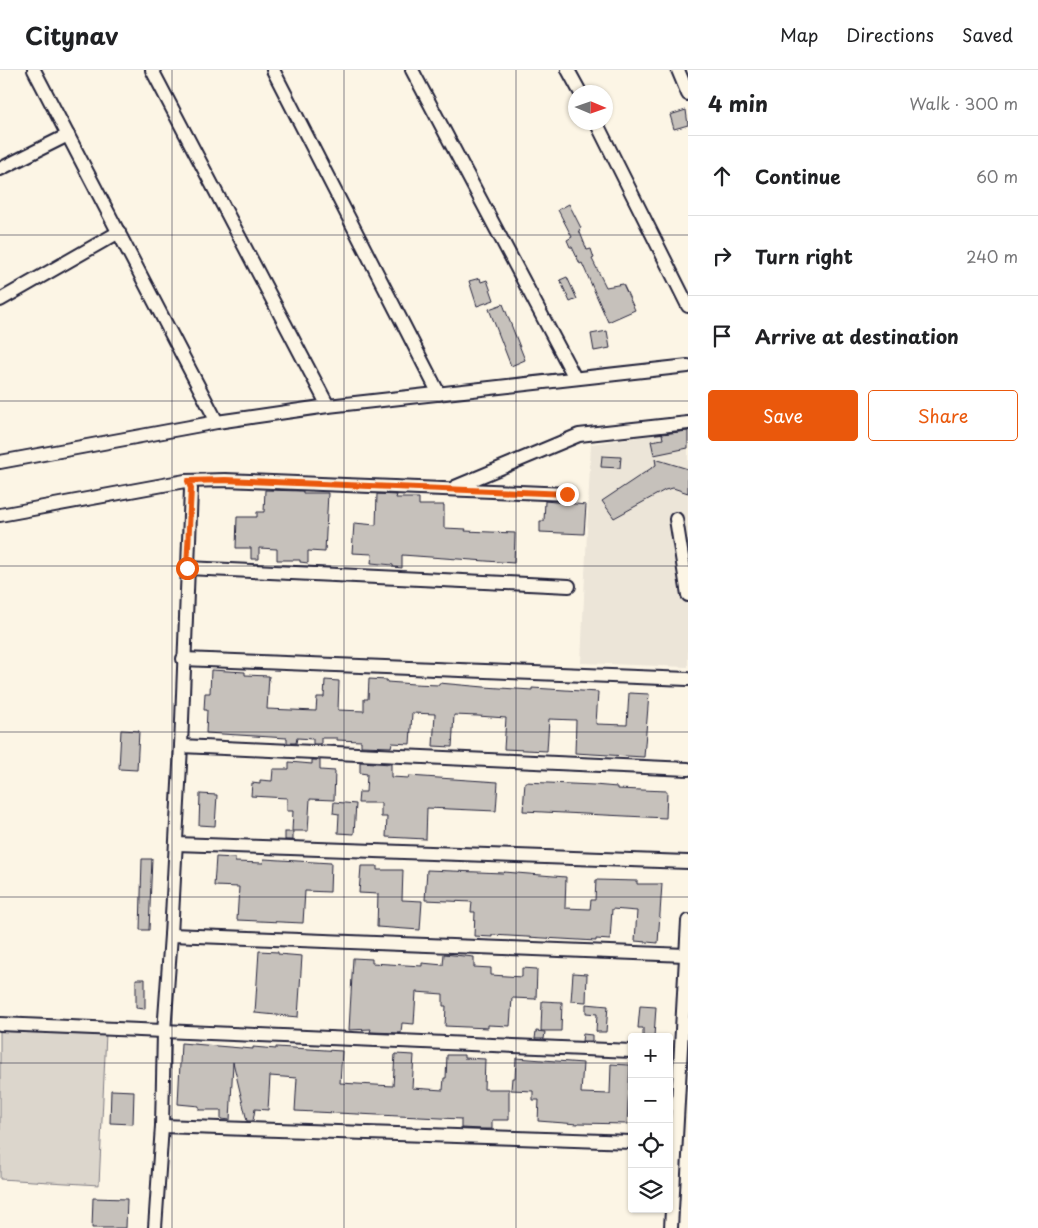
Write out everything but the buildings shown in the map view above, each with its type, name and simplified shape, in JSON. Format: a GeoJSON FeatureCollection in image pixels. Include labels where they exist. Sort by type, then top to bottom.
{"type":"FeatureCollection","features":[{"type":"Feature","properties":{"kind":"street"},"geometry":{"type":"LineString","coordinates":[[34,70],[217,422]]}},
{"type":"Feature","properties":{"kind":"street"},"geometry":{"type":"LineString","coordinates":[[152,70],[328,406]]}},
{"type":"Feature","properties":{"kind":"street"},"geometry":{"type":"LineString","coordinates":[[272,70],[439,394]]}},
{"type":"Feature","properties":{"kind":"street"},"geometry":{"type":"LineString","coordinates":[[412,70],[575,378]]}},
{"type":"Feature","properties":{"kind":"street"},"geometry":{"type":"LineString","coordinates":[[568,70],[576,85]]}},
{"type":"Feature","properties":{"kind":"street"},"geometry":{"type":"LineString","coordinates":[[678,70],[688,94]]}},
{"type":"Feature","properties":{"kind":"street"},"geometry":{"type":"LineString","coordinates":[[600,130],[688,306]]}},
{"type":"Feature","properties":{"kind":"street"},"geometry":{"type":"LineString","coordinates":[[0,168],[68,134]]}},
{"type":"Feature","properties":{"kind":"street"},"geometry":{"type":"LineString","coordinates":[[0,300],[119,232]]}},
{"type":"Feature","properties":{"kind":"street"},"geometry":{"type":"LineString","coordinates":[[0,462],[217,422],[328,406],[688,366]]}},
{"type":"Feature","properties":{"kind":"street"},"geometry":{"type":"LineString","coordinates":[[450,489],[579,435],[688,423]]}},
{"type":"Feature","properties":{"kind":"street"},"geometry":{"type":"LineString","coordinates":[[0,515],[188,481],[225,480],[567,494]]}},
{"type":"Feature","properties":{"kind":"street"},"geometry":{"type":"LineString","coordinates":[[155,1228],[162,1126],[164,1032],[181,746],[191,488],[188,481]]}},
{"type":"Feature","properties":{"kind":"street"},"geometry":{"type":"LineString","coordinates":[[676,519],[688,596]]}},
{"type":"Feature","properties":{"kind":"street"},"geometry":{"type":"LineString","coordinates":[[187,568],[569,586]]}},
{"type":"Feature","properties":{"kind":"street"},"geometry":{"type":"LineString","coordinates":[[183,659],[688,679]]}},
{"type":"Feature","properties":{"kind":"street"},"geometry":{"type":"LineString","coordinates":[[181,746],[688,769]]}},
{"type":"Feature","properties":{"kind":"street"},"geometry":{"type":"LineString","coordinates":[[176,844],[688,862]]}},
{"type":"Feature","properties":{"kind":"street"},"geometry":{"type":"LineString","coordinates":[[673,1144],[688,921]]}},
{"type":"Feature","properties":{"kind":"street"},"geometry":{"type":"LineString","coordinates":[[171,934],[686,955]]}},
{"type":"Feature","properties":{"kind":"street"},"geometry":{"type":"LineString","coordinates":[[0,1024],[628,1051]]}},
{"type":"Feature","properties":{"kind":"street"},"geometry":{"type":"LineString","coordinates":[[162,1126],[628,1142]]}},
{"type":"Feature","properties":{"kind":"street"},"geometry":{"type":"LineString","coordinates":[[671,1228],[672,1168]]}},
{"type":"Feature","properties":{"kind":"shaded area"},"geometry":{"type":"Polygon","coordinates":[[[688,430],[688,667],[581,663],[591,444],[688,430]]]}},
{"type":"Feature","properties":{"kind":"shaded area"},"geometry":{"type":"Polygon","coordinates":[[[0,1029],[106,1033],[99,1185],[0,1179],[0,1029]]]}},
{"type":"Feature","properties":{"kind":"route"},"geometry":{"type":"LineString","coordinates":[[187,568],[191,488],[188,481],[225,480],[567,494]]}}]}
